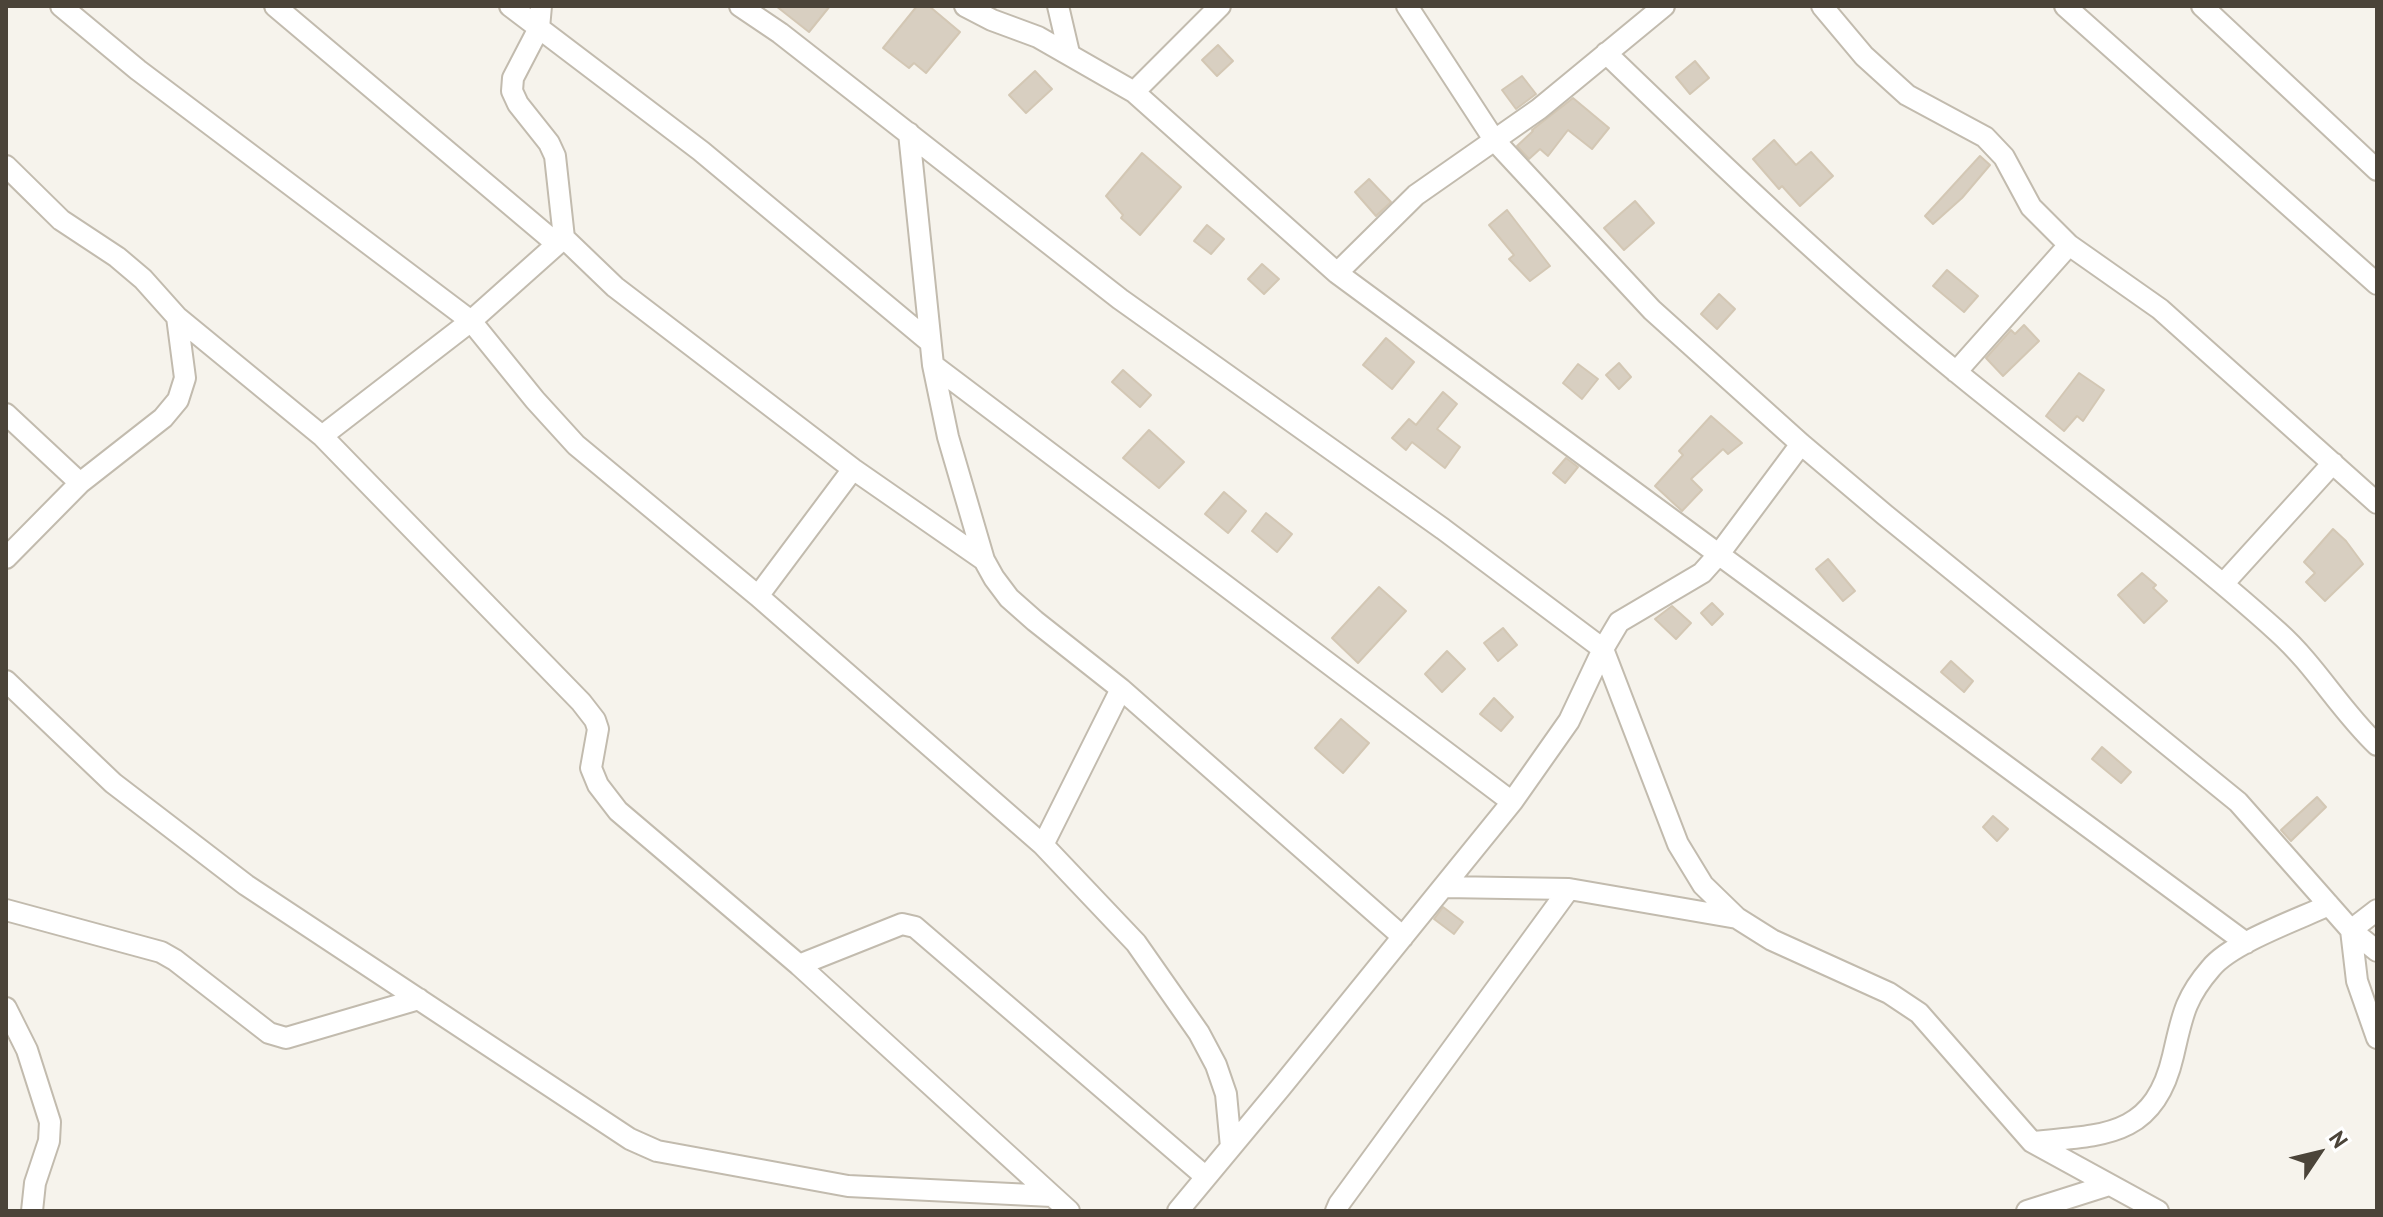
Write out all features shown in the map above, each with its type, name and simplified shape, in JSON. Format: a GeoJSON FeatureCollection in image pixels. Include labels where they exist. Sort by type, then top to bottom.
{"type":"FeatureCollection","features":[{"type":"Feature","properties":{"kind":"street"},"geometry":{"type":"LineString","coordinates":[[61,6],[138,70],[471,321],[576,445],[758,596],[1043,845],[1136,943],[1199,1033],[1216,1065],[1226,1094],[1231,1147]]}},
{"type":"Feature","properties":{"kind":"street"},"geometry":{"type":"LineString","coordinates":[[275,6],[615,287],[853,469],[984,560]]}},
{"type":"Feature","properties":{"kind":"street"},"geometry":{"type":"LineString","coordinates":[[510,6],[701,151],[930,342]]}},
{"type":"Feature","properties":{"kind":"street"},"geometry":{"type":"LineString","coordinates":[[541,6],[539,28],[513,78],[512,91],[555,156],[560,241]]}},
{"type":"Feature","properties":{"kind":"street"},"geometry":{"type":"LineString","coordinates":[[740,6],[780,33],[1120,299],[1443,529],[1603,649],[1678,844],[1703,885],[1737,918],[1772,940],[1889,993],[1919,1013],[2032,1142],[2158,1211]]}},
{"type":"Feature","properties":{"kind":"street"},"geometry":{"type":"LineString","coordinates":[[965,6],[1069,53],[1134,92],[1337,273],[2246,943]]}},
{"type":"Feature","properties":{"kind":"street"},"geometry":{"type":"LineString","coordinates":[[1058,6],[1069,53]]}},
{"type":"Feature","properties":{"kind":"street"},"geometry":{"type":"LineString","coordinates":[[1134,92],[1220,6]]}},
{"type":"Feature","properties":{"kind":"street"},"geometry":{"type":"LineString","coordinates":[[1407,6],[1495,141],[1652,310],[1801,444],[2238,802],[2351,930],[2377,951]]}},
{"type":"Feature","properties":{"kind":"street"},"geometry":{"type":"LineString","coordinates":[[1337,273],[1416,195],[1539,109],[1664,6]]}},
{"type":"Feature","properties":{"kind":"street"},"geometry":{"type":"LineString","coordinates":[[1822,6],[1864,56],[1907,95],[1996,145],[2014,172],[2031,207],[2069,245],[2160,309],[2377,503]]}},
{"type":"Feature","properties":{"kind":"street"},"geometry":{"type":"LineString","coordinates":[[2065,6],[2377,284]]}},
{"type":"Feature","properties":{"kind":"street"},"geometry":{"type":"LineString","coordinates":[[2202,6],[2377,170]]}},
{"type":"Feature","properties":{"kind":"street"},"geometry":{"type":"LineString","coordinates":[[1606,53],[1793,230],[1956,372],[2224,583],[2298,651],[2345,712],[2377,745]]}},
{"type":"Feature","properties":{"kind":"street"},"geometry":{"type":"LineString","coordinates":[[909,133],[933,365],[948,437],[984,560],[1009,598],[1121,689],[1403,937]]}},
{"type":"Feature","properties":{"kind":"street"},"geometry":{"type":"LineString","coordinates":[[6,166],[61,220],[117,257],[143,279],[177,317],[322,436],[581,702],[598,729],[591,768],[598,785],[618,811],[799,965],[1069,1211]]}},
{"type":"Feature","properties":{"kind":"street"},"geometry":{"type":"LineString","coordinates":[[322,436],[471,321],[560,241]]}},
{"type":"Feature","properties":{"kind":"street"},"geometry":{"type":"LineString","coordinates":[[1956,372],[2069,245]]}},
{"type":"Feature","properties":{"kind":"street"},"geometry":{"type":"LineString","coordinates":[[6,558],[80,483],[163,418],[178,400],[185,378],[177,317]]}},
{"type":"Feature","properties":{"kind":"street"},"geometry":{"type":"LineString","coordinates":[[933,365],[1512,802]]}},
{"type":"Feature","properties":{"kind":"street"},"geometry":{"type":"LineString","coordinates":[[6,414],[80,483]]}},
{"type":"Feature","properties":{"kind":"street"},"geometry":{"type":"LineString","coordinates":[[1178,1211],[1512,802],[1569,721],[1619,622],[1702,573],[1801,444]]}},
{"type":"Feature","properties":{"kind":"street"},"geometry":{"type":"LineString","coordinates":[[2224,583],[2333,463]]}},
{"type":"Feature","properties":{"kind":"street"},"geometry":{"type":"LineString","coordinates":[[758,596],[853,469]]}},
{"type":"Feature","properties":{"kind":"street"},"geometry":{"type":"LineString","coordinates":[[6,681],[113,783],[246,885],[630,1139],[657,1151],[848,1186],[1052,1196]]}},
{"type":"Feature","properties":{"kind":"street"},"geometry":{"type":"LineString","coordinates":[[1043,845],[1121,689]]}},
{"type":"Feature","properties":{"kind":"street"},"geometry":{"type":"LineString","coordinates":[[1444,887],[1569,889],[1737,918]]}},
{"type":"Feature","properties":{"kind":"street"},"geometry":{"type":"LineString","coordinates":[[1336,1211],[1569,889]]}},
{"type":"Feature","properties":{"kind":"street"},"geometry":{"type":"LineString","coordinates":[[2032,1142],[2100,1134],[2138,1121],[2157,1099],[2172,1060],[2188,998],[2213,964],[2246,943],[2329,905]]}},
{"type":"Feature","properties":{"kind":"street"},"geometry":{"type":"LineString","coordinates":[[6,910],[161,952],[269,1033],[286,1038],[419,999]]}},
{"type":"Feature","properties":{"kind":"street"},"geometry":{"type":"LineString","coordinates":[[2351,930],[2377,910]]}},
{"type":"Feature","properties":{"kind":"street"},"geometry":{"type":"LineString","coordinates":[[799,965],[902,924],[915,927],[1206,1177]]}},
{"type":"Feature","properties":{"kind":"street"},"geometry":{"type":"LineString","coordinates":[[2351,930],[2357,981],[2377,1038]]}},
{"type":"Feature","properties":{"kind":"street"},"geometry":{"type":"LineString","coordinates":[[6,1008],[27,1050],[50,1122],[49,1141],[35,1183],[32,1211]]}},
{"type":"Feature","properties":{"kind":"street"},"geometry":{"type":"LineString","coordinates":[[2027,1211],[2109,1185]]}},
{"type":"Feature","properties":{"kind":"building"},"geometry":{"type":"Polygon","coordinates":[[[776,6],[830,6],[809,32],[776,6]]]}},
{"type":"Feature","properties":{"kind":"building"},"geometry":{"type":"Polygon","coordinates":[[[917,6],[929,6],[960,32],[926,73],[914,63],[909,68],[883,48],[917,6]]]}},
{"type":"Feature","properties":{"kind":"building"},"geometry":{"type":"Polygon","coordinates":[[[1218,45],[1233,61],[1217,76],[1202,60],[1218,45]]]}},
{"type":"Feature","properties":{"kind":"building"},"geometry":{"type":"Polygon","coordinates":[[[1695,61],[1709,78],[1690,94],[1676,77],[1695,61]]]}},
{"type":"Feature","properties":{"kind":"building"},"geometry":{"type":"Polygon","coordinates":[[[1035,71],[1052,89],[1026,113],[1009,95],[1035,71]]]}},
{"type":"Feature","properties":{"kind":"building"},"geometry":{"type":"Polygon","coordinates":[[[1522,76],[1536,94],[1516,109],[1502,90],[1522,76]]]}},
{"type":"Feature","properties":{"kind":"building"},"geometry":{"type":"Polygon","coordinates":[[[1573,98],[1609,128],[1592,149],[1568,130],[1548,156],[1540,149],[1529,159],[1517,146],[1573,98]]]}},
{"type":"Feature","properties":{"kind":"building"},"geometry":{"type":"Polygon","coordinates":[[[1774,140],[1796,165],[1811,152],[1833,176],[1800,206],[1782,186],[1779,189],[1753,159],[1774,140]]]}},
{"type":"Feature","properties":{"kind":"building"},"geometry":{"type":"Polygon","coordinates":[[[1142,153],[1181,187],[1140,235],[1121,218],[1123,215],[1106,196],[1142,153]]]}},
{"type":"Feature","properties":{"kind":"building"},"geometry":{"type":"Polygon","coordinates":[[[1980,156],[1990,165],[1962,198],[1933,224],[1925,216],[1980,156]]]}},
{"type":"Feature","properties":{"kind":"building"},"geometry":{"type":"Polygon","coordinates":[[[1369,179],[1391,202],[1376,216],[1355,192],[1369,179]]]}},
{"type":"Feature","properties":{"kind":"building"},"geometry":{"type":"Polygon","coordinates":[[[1635,201],[1654,223],[1624,250],[1604,228],[1635,201]]]}},
{"type":"Feature","properties":{"kind":"building"},"geometry":{"type":"Polygon","coordinates":[[[1507,210],[1550,266],[1530,281],[1509,259],[1514,255],[1489,225],[1507,210]]]}},
{"type":"Feature","properties":{"kind":"building"},"geometry":{"type":"Polygon","coordinates":[[[1207,225],[1224,239],[1211,254],[1194,241],[1207,225]]]}},
{"type":"Feature","properties":{"kind":"building"},"geometry":{"type":"Polygon","coordinates":[[[1262,264],[1279,279],[1264,294],[1248,279],[1262,264]]]}},
{"type":"Feature","properties":{"kind":"building"},"geometry":{"type":"Polygon","coordinates":[[[1947,270],[1978,296],[1964,312],[1933,286],[1947,270]]]}},
{"type":"Feature","properties":{"kind":"building"},"geometry":{"type":"Polygon","coordinates":[[[1719,294],[1735,309],[1717,329],[1701,314],[1719,294]]]}},
{"type":"Feature","properties":{"kind":"building"},"geometry":{"type":"Polygon","coordinates":[[[2024,325],[2039,341],[2003,376],[1986,358],[2011,330],[2015,334],[2024,325]]]}},
{"type":"Feature","properties":{"kind":"building"},"geometry":{"type":"Polygon","coordinates":[[[1386,338],[1414,362],[1392,389],[1363,365],[1386,338]]]}},
{"type":"Feature","properties":{"kind":"building"},"geometry":{"type":"Polygon","coordinates":[[[1619,363],[1631,377],[1619,389],[1606,375],[1619,363]]]}},
{"type":"Feature","properties":{"kind":"building"},"geometry":{"type":"Polygon","coordinates":[[[1578,364],[1598,379],[1582,399],[1563,383],[1578,364]]]}},
{"type":"Feature","properties":{"kind":"building"},"geometry":{"type":"Polygon","coordinates":[[[1123,370],[1151,395],[1140,407],[1112,382],[1123,370]]]}},
{"type":"Feature","properties":{"kind":"building"},"geometry":{"type":"Polygon","coordinates":[[[2079,373],[2104,390],[2083,421],[2077,416],[2064,431],[2046,416],[2079,373]]]}},
{"type":"Feature","properties":{"kind":"building"},"geometry":{"type":"Polygon","coordinates":[[[1443,392],[1457,404],[1437,429],[1460,447],[1445,468],[1412,442],[1406,450],[1392,438],[1409,419],[1416,425],[1443,392]]]}},
{"type":"Feature","properties":{"kind":"building"},"geometry":{"type":"Polygon","coordinates":[[[1711,416],[1742,443],[1728,454],[1723,449],[1691,479],[1702,490],[1682,511],[1655,486],[1683,455],[1679,451],[1711,416]]]}},
{"type":"Feature","properties":{"kind":"building"},"geometry":{"type":"Polygon","coordinates":[[[1149,430],[1184,462],[1159,488],[1123,458],[1149,430]]]}},
{"type":"Feature","properties":{"kind":"building"},"geometry":{"type":"Polygon","coordinates":[[[1566,458],[1578,467],[1565,483],[1553,473],[1566,458]]]}},
{"type":"Feature","properties":{"kind":"building"},"geometry":{"type":"Polygon","coordinates":[[[1224,492],[1246,511],[1228,533],[1205,514],[1224,492]]]}},
{"type":"Feature","properties":{"kind":"building"},"geometry":{"type":"Polygon","coordinates":[[[1266,513],[1292,534],[1277,552],[1252,531],[1266,513]]]}},
{"type":"Feature","properties":{"kind":"building"},"geometry":{"type":"Polygon","coordinates":[[[2333,529],[2363,564],[2325,601],[2306,582],[2315,573],[2304,562],[2333,529]]]}},
{"type":"Feature","properties":{"kind":"building"},"geometry":{"type":"Polygon","coordinates":[[[1828,559],[1855,591],[1843,601],[1816,569],[1828,559]]]}},
{"type":"Feature","properties":{"kind":"building"},"geometry":{"type":"Polygon","coordinates":[[[2142,573],[2156,585],[2153,588],[2167,601],[2144,623],[2118,595],[2142,573]]]}},
{"type":"Feature","properties":{"kind":"building"},"geometry":{"type":"Polygon","coordinates":[[[1379,587],[1406,611],[1358,663],[1332,638],[1379,587]]]}},
{"type":"Feature","properties":{"kind":"building"},"geometry":{"type":"Polygon","coordinates":[[[1712,603],[1723,614],[1712,625],[1701,613],[1712,603]]]}},
{"type":"Feature","properties":{"kind":"building"},"geometry":{"type":"Polygon","coordinates":[[[1672,606],[1691,623],[1676,639],[1655,619],[1672,606]]]}},
{"type":"Feature","properties":{"kind":"building"},"geometry":{"type":"Polygon","coordinates":[[[1503,628],[1517,645],[1498,661],[1484,643],[1503,628]]]}},
{"type":"Feature","properties":{"kind":"building"},"geometry":{"type":"Polygon","coordinates":[[[1447,651],[1465,669],[1442,692],[1425,674],[1447,651]]]}},
{"type":"Feature","properties":{"kind":"building"},"geometry":{"type":"Polygon","coordinates":[[[1951,661],[1973,681],[1964,692],[1941,672],[1951,661]]]}},
{"type":"Feature","properties":{"kind":"building"},"geometry":{"type":"Polygon","coordinates":[[[1494,698],[1513,717],[1501,731],[1480,714],[1494,698]]]}},
{"type":"Feature","properties":{"kind":"building"},"geometry":{"type":"Polygon","coordinates":[[[1341,719],[1369,743],[1343,773],[1315,748],[1341,719]]]}},
{"type":"Feature","properties":{"kind":"building"},"geometry":{"type":"Polygon","coordinates":[[[2102,747],[2131,772],[2121,783],[2092,759],[2102,747]]]}},
{"type":"Feature","properties":{"kind":"building"},"geometry":{"type":"Polygon","coordinates":[[[2317,797],[2326,807],[2291,841],[2281,830],[2317,797]]]}},
{"type":"Feature","properties":{"kind":"building"},"geometry":{"type":"Polygon","coordinates":[[[1993,816],[2008,829],[1997,841],[1983,827],[1993,816]]]}},
{"type":"Feature","properties":{"kind":"building"},"geometry":{"type":"Polygon","coordinates":[[[1443,907],[1463,922],[1454,934],[1434,919],[1443,907]]]}}]}
